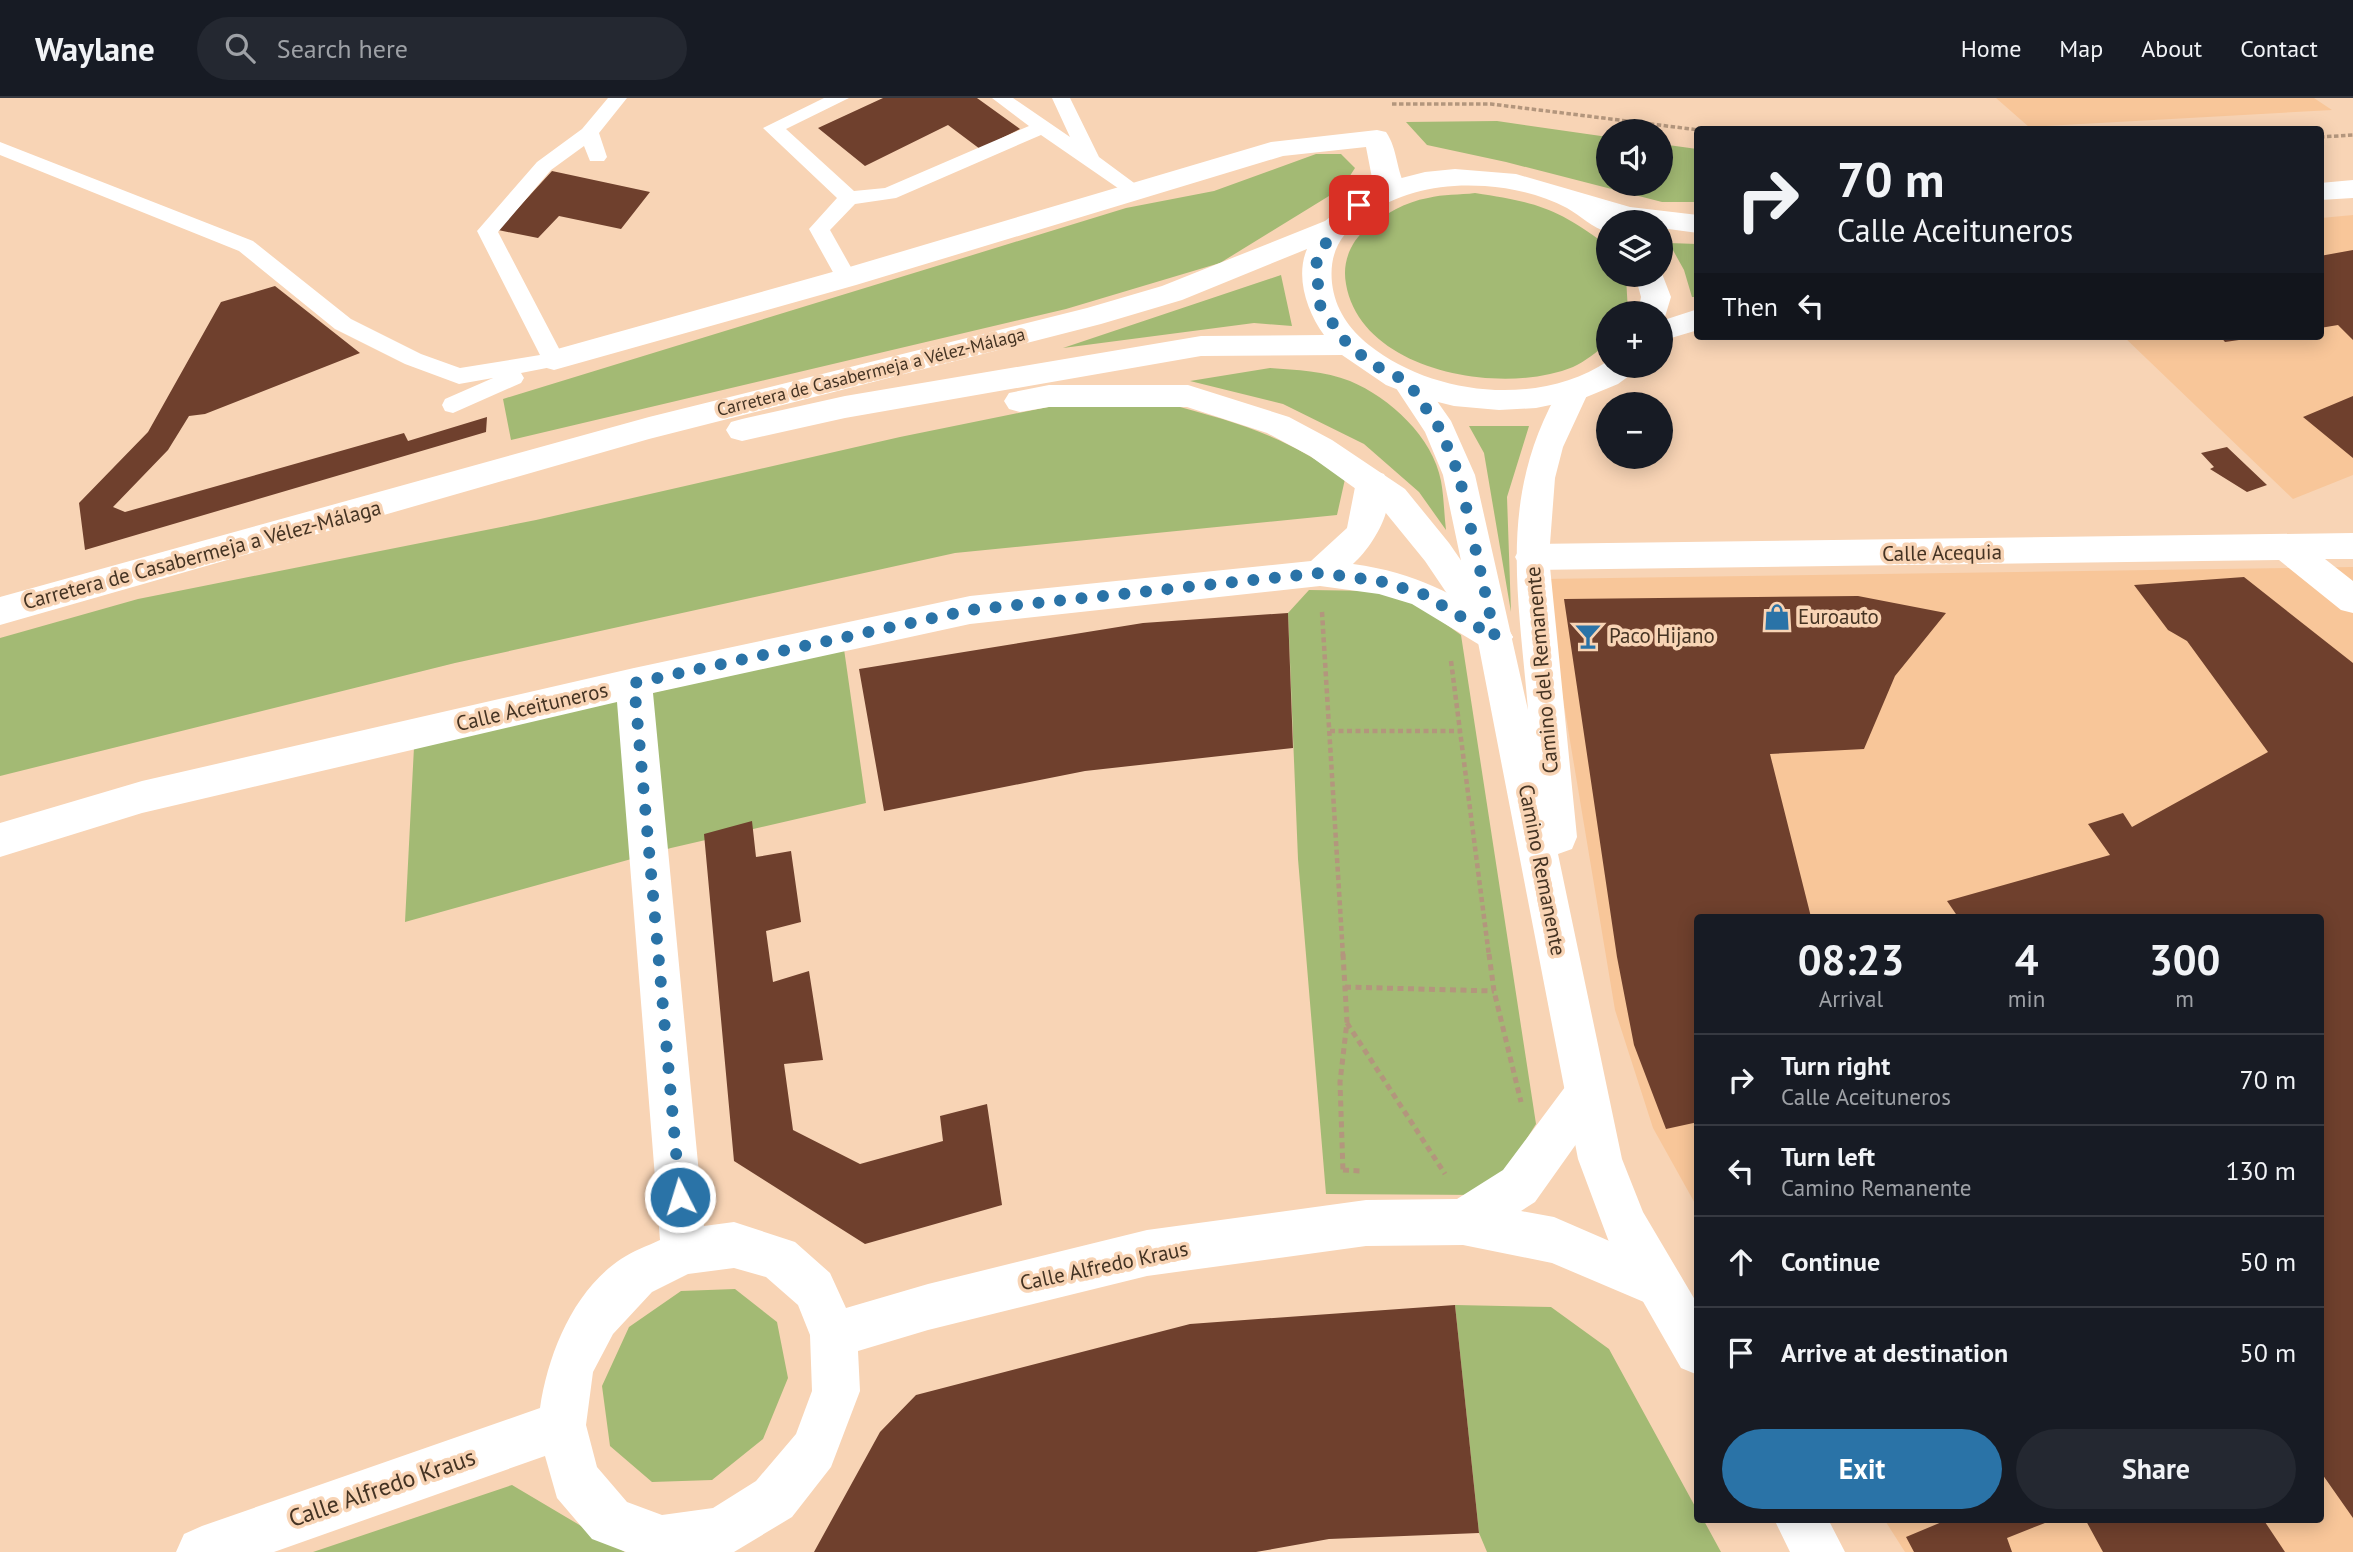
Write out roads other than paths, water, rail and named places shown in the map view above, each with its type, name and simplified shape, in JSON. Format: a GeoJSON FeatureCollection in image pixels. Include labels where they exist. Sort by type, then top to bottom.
{"type":"FeatureCollection","features":[{"type":"Feature","properties":{"kind":"street"},"geometry":{"type":"LineString","coordinates":[[554,360],[846,278],[1280,148],[1377,138],[1386,178],[1393,189]]}},
{"type":"Feature","properties":{"kind":"street"},"geometry":{"type":"LineString","coordinates":[[1599,378],[1574,391],[1520,401],[1463,398],[1408,382],[1374,365],[1348,345],[1320,305],[1316,264],[1333,228],[1359,205],[1393,189],[1435,180],[1482,178],[1528,185],[1630,216],[1694,224]]}},
{"type":"Feature","properties":{"kind":"street"},"geometry":{"type":"LineString","coordinates":[[2324,192],[2353,189]]}},
{"type":"Feature","properties":{"kind":"street"},"geometry":{"type":"LineString","coordinates":[[1572,200],[1596,215]]}},
{"type":"Feature","properties":{"kind":"street","name":"Carretera de Casabermeja a Vélez-Málaga"},"geometry":{"type":"LineString","coordinates":[[0,611],[649,428],[1172,293],[1333,228]]}},
{"type":"Feature","properties":{"kind":"street"},"geometry":{"type":"LineString","coordinates":[[1673,327],[1694,320]]}},
{"type":"Feature","properties":{"kind":"street","name":"Carretera de Casabermeja a Vélez-Málaga"},"geometry":{"type":"LineString","coordinates":[[404,499],[845,407],[1201,346],[1348,345]]}},
{"type":"Feature","properties":{"kind":"street","name":"Camino Remanente"},"geometry":{"type":"LineString","coordinates":[[1408,382],[1440,429],[1459,475],[1495,637],[1600,1159],[1617,1204],[1658,1285],[1694,1344]]}},
{"type":"Feature","properties":{"kind":"street","name":"Camino del Remanente"},"geometry":{"type":"LineString","coordinates":[[1574,391],[1547,447],[1539,478],[1531,557],[1577,1038]]}},
{"type":"Feature","properties":{"kind":"street"},"geometry":{"type":"LineString","coordinates":[[726,433],[846,431],[1049,396],[1188,396],[1278,425],[1321,448],[1393,498],[1437,552],[1495,637]]}},
{"type":"Feature","properties":{"kind":"street"},"geometry":{"type":"LineString","coordinates":[[1320,573],[1360,539],[1368,523],[1372,482]]}},
{"type":"Feature","properties":{"kind":"street","name":"Calle Acequia"},"geometry":{"type":"LineString","coordinates":[[1531,557],[2288,549],[2353,546]]}},
{"type":"Feature","properties":{"kind":"street"},"geometry":{"type":"LineString","coordinates":[[2288,549],[2353,600]]}},
{"type":"Feature","properties":{"kind":"street","name":"Calle Aceituneros"},"geometry":{"type":"LineString","coordinates":[[0,840],[142,797],[634,683],[970,610],[1320,573],[1379,581],[1423,594],[1495,637]]}},
{"type":"Feature","properties":{"kind":"street"},"geometry":{"type":"LineString","coordinates":[[634,683],[684,1252]]}},
{"type":"Feature","properties":{"kind":"street"},"geometry":{"type":"LineString","coordinates":[[1463,1222],[1520,1186],[1586,1094]]}},
{"type":"Feature","properties":{"kind":"street","name":"Calle Alfredo Kraus"},"geometry":{"type":"LineString","coordinates":[[834,1335],[928,1307],[1147,1252],[1345,1225],[1463,1222],[1554,1240],[1658,1285]]}},
{"type":"Feature","properties":{"kind":"street"},"geometry":{"type":"LineString","coordinates":[[734,1245],[779,1258],[814,1289],[834,1335],[836,1391],[814,1450],[774,1500],[723,1542],[662,1539],[610,1521],[575,1480],[562,1425],[570,1368],[596,1317],[636,1276],[684,1252],[734,1245]]}},
{"type":"Feature","properties":{"kind":"street","name":"Calle Alfredo Kraus"},"geometry":{"type":"LineString","coordinates":[[202,1552],[562,1425]]}},
{"type":"Feature","properties":{"kind":"street"},"geometry":{"type":"LineString","coordinates":[[1801,1523],[1819,1552]]}},
{"type":"Feature","properties":{"kind":"lane"},"geometry":{"type":"LineString","coordinates":[[554,360],[487,231],[544,166],[589,133],[618,98]]}},
{"type":"Feature","properties":{"kind":"lane"},"geometry":{"type":"LineString","coordinates":[[841,98],[773,128],[849,198]]}},
{"type":"Feature","properties":{"kind":"lane"},"geometry":{"type":"LineString","coordinates":[[1001,98],[1135,191]]}},
{"type":"Feature","properties":{"kind":"lane"},"geometry":{"type":"LineString","coordinates":[[1061,98],[1090,159]]}},
{"type":"Feature","properties":{"kind":"lane"},"geometry":{"type":"LineString","coordinates":[[846,278],[819,229],[849,198],[889,194],[1043,127]]}},
{"type":"Feature","properties":{"kind":"lane"},"geometry":{"type":"LineString","coordinates":[[589,133],[597,157]]}},
{"type":"Feature","properties":{"kind":"lane"},"geometry":{"type":"LineString","coordinates":[[0,148],[246,247],[343,324],[413,359],[459,376],[554,360]]}},
{"type":"Feature","properties":{"kind":"lane"},"geometry":{"type":"LineString","coordinates":[[453,405],[554,360]]}},
{"type":"Feature","properties":{"kind":"place","name":"Euroauto"},"geometry":{"type":"Point","coordinates":[1777,617]}},
{"type":"Feature","properties":{"kind":"place","name":"Paco Hijano"},"geometry":{"type":"Point","coordinates":[1588,636]}}]}
